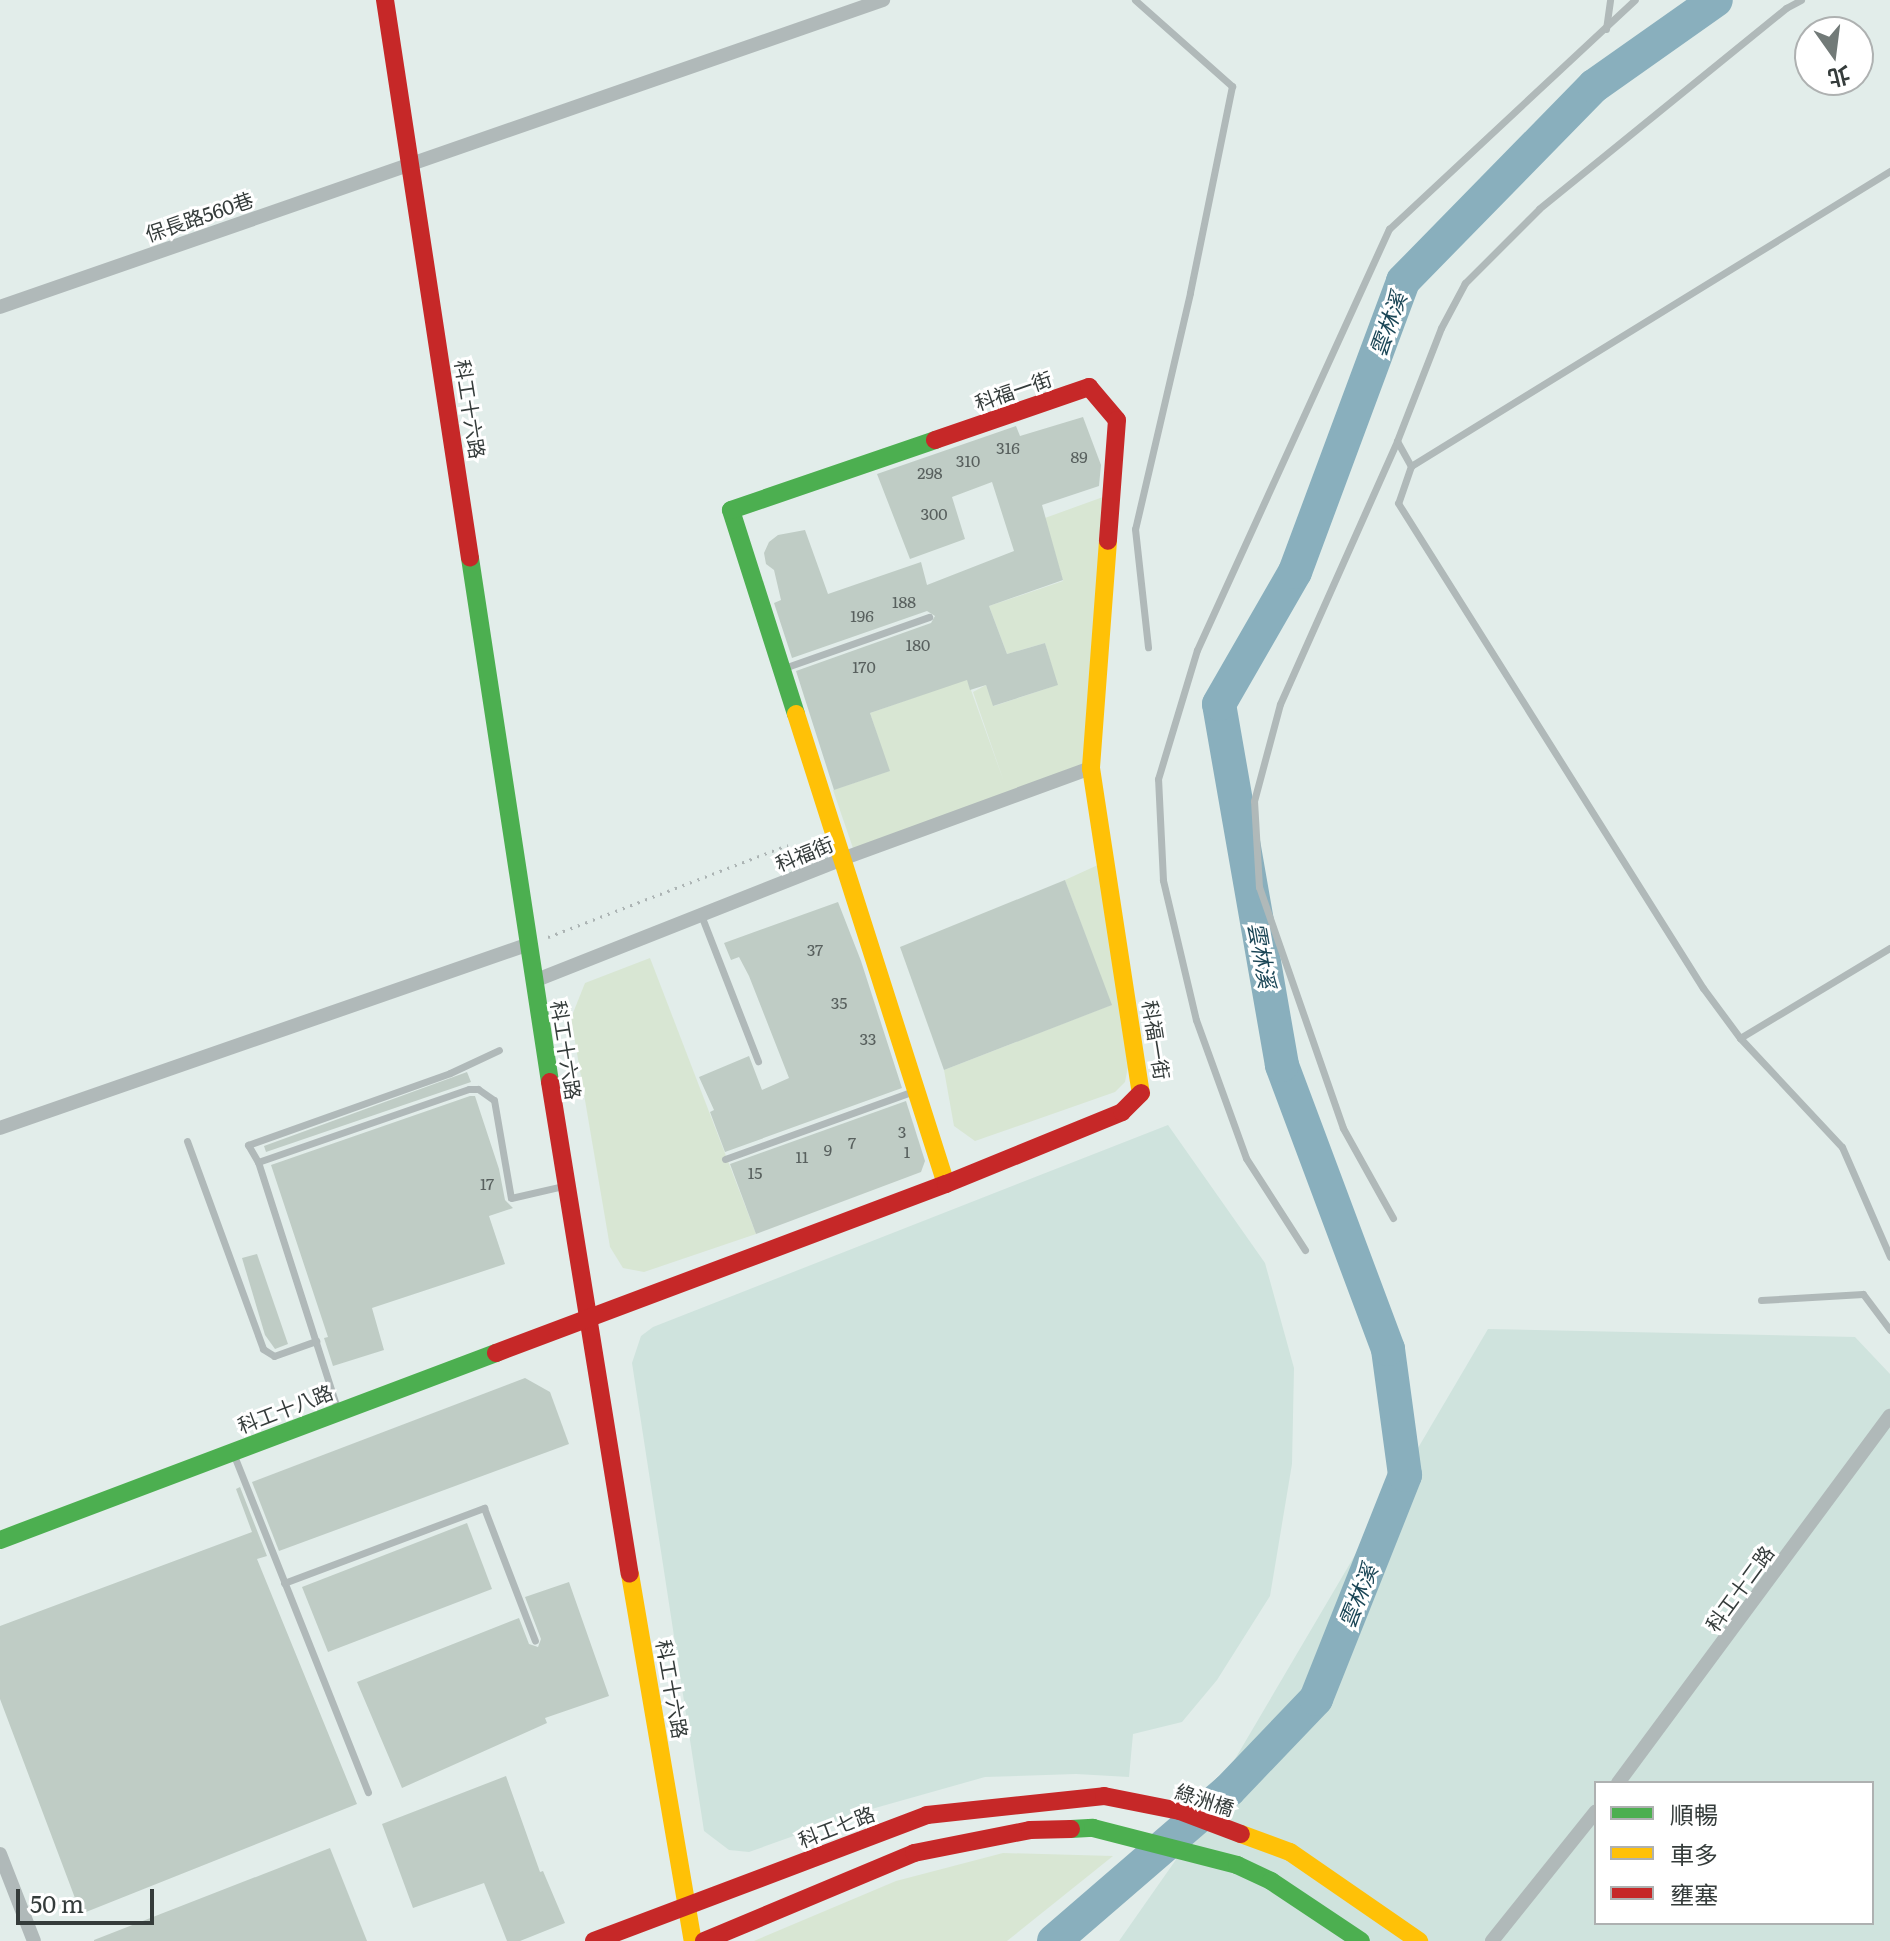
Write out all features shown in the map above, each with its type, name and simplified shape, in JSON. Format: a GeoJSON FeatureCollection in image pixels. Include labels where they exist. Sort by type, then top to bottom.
{"type":"FeatureCollection","features":[{"type":"Feature","properties":{"kind":"street","name":"科工十六路"},"geometry":{"type":"LineString","coordinates":[[385,0],[586,1317],[693,1941]]}},
{"type":"Feature","properties":{"kind":"street"},"geometry":{"type":"LineString","coordinates":[[411,163],[883,0]]}},
{"type":"Feature","properties":{"kind":"street","name":"保長路560巷"},"geometry":{"type":"LineString","coordinates":[[0,307],[411,163]]}},
{"type":"Feature","properties":{"kind":"street","name":"科福一街"},"geometry":{"type":"LineString","coordinates":[[586,1317],[946,1184],[1122,1112],[1143,1091],[1091,768],[1117,420],[1089,387],[731,510],[946,1184]]}},
{"type":"Feature","properties":{"kind":"street","name":"科福街"},"geometry":{"type":"LineString","coordinates":[[534,981],[842,859],[1091,768]]}},
{"type":"Feature","properties":{"kind":"street"},"geometry":{"type":"LineString","coordinates":[[0,1128],[529,944]]}},
{"type":"Feature","properties":{"kind":"street","name":"科工十八路"},"geometry":{"type":"LineString","coordinates":[[0,1540],[586,1317]]}},
{"type":"Feature","properties":{"kind":"street","name":"科工十二路"},"geometry":{"type":"LineString","coordinates":[[1619,1781],[1890,1416]]}},
{"type":"Feature","properties":{"kind":"street","name":"科工七路"},"geometry":{"type":"LineString","coordinates":[[594,1941],[927,1815],[1104,1796]]}},
{"type":"Feature","properties":{"kind":"street","name":"綠洲橋"},"geometry":{"type":"LineString","coordinates":[[1104,1796],[1180,1811],[1290,1852],[1419,1941]]}},
{"type":"Feature","properties":{"kind":"street"},"geometry":{"type":"LineString","coordinates":[[1492,1941],[1594,1814]]}},
{"type":"Feature","properties":{"kind":"street"},"geometry":{"type":"LineString","coordinates":[[704,1941],[914,1853],[1030,1830],[1093,1828],[1237,1865],[1271,1881],[1361,1941]]}},
{"type":"Feature","properties":{"kind":"street"},"geometry":{"type":"LineString","coordinates":[[0,1854],[34,1941]]}},
{"type":"Feature","properties":{"kind":"lane"},"geometry":{"type":"LineString","coordinates":[[1135,0],[1232,86],[1190,293],[1135,529],[1148,647]]}},
{"type":"Feature","properties":{"kind":"lane"},"geometry":{"type":"LineString","coordinates":[[1606,29],[1610,0]]}},
{"type":"Feature","properties":{"kind":"lane"},"geometry":{"type":"LineString","coordinates":[[1305,1250],[1246,1158],[1196,1020],[1163,880],[1158,779],[1197,650],[1389,229],[1635,0]]}},
{"type":"Feature","properties":{"kind":"lane"},"geometry":{"type":"LineString","coordinates":[[1393,1218],[1343,1128],[1259,887],[1254,801],[1280,704],[1397,441],[1441,328],[1465,283],[1539,209],[1786,8],[1801,0]]}},
{"type":"Feature","properties":{"kind":"lane"},"geometry":{"type":"LineString","coordinates":[[1890,171],[1411,466],[1398,503],[1703,988],[1740,1038],[1842,1147],[1890,1257]]}},
{"type":"Feature","properties":{"kind":"lane"},"geometry":{"type":"LineString","coordinates":[[1397,441],[1411,466]]}},
{"type":"Feature","properties":{"kind":"lane"},"geometry":{"type":"LineString","coordinates":[[781,668],[929,617]]}},
{"type":"Feature","properties":{"kind":"lane"},"geometry":{"type":"LineString","coordinates":[[701,915],[758,1061]]}},
{"type":"Feature","properties":{"kind":"lane"},"geometry":{"type":"LineString","coordinates":[[1740,1038],[1890,948]]}},
{"type":"Feature","properties":{"kind":"lane"},"geometry":{"type":"LineString","coordinates":[[338,1411],[258,1162],[248,1145],[450,1073],[499,1050]]}},
{"type":"Feature","properties":{"kind":"lane"},"geometry":{"type":"LineString","coordinates":[[258,1162],[469,1089],[478,1089],[494,1100],[511,1198],[566,1186]]}},
{"type":"Feature","properties":{"kind":"lane"},"geometry":{"type":"LineString","coordinates":[[725,1159],[916,1090]]}},
{"type":"Feature","properties":{"kind":"lane"},"geometry":{"type":"LineString","coordinates":[[187,1141],[263,1349],[274,1356],[316,1341]]}},
{"type":"Feature","properties":{"kind":"lane"},"geometry":{"type":"LineString","coordinates":[[1761,1300],[1863,1294],[1890,1330]]}},
{"type":"Feature","properties":{"kind":"lane"},"geometry":{"type":"LineString","coordinates":[[232,1451],[368,1792]]}},
{"type":"Feature","properties":{"kind":"lane"},"geometry":{"type":"LineString","coordinates":[[284,1583],[484,1508],[535,1641]]}},
{"type":"Feature","properties":{"kind":"path"},"geometry":{"type":"LineString","coordinates":[[529,944],[788,845]]}},
{"type":"Feature","properties":{"kind":"shaded area"},"geometry":{"type":"Polygon","coordinates":[[[1168,1125],[1265,1263],[1294,1368],[1292,1464],[1270,1596],[1217,1680],[1182,1722],[1133,1734],[1129,1777],[1076,1774],[985,1777],[861,1812],[749,1852],[729,1850],[704,1831],[632,1363],[641,1336],[653,1327],[1168,1125]]]}},
{"type":"Feature","properties":{"kind":"shaded area"},"geometry":{"type":"Polygon","coordinates":[[[1488,1329],[1855,1337],[1890,1374],[1890,1941],[1119,1941],[1175,1861],[1488,1329]]]}},
{"type":"Feature","properties":{"kind":"green space"},"geometry":{"type":"Polygon","coordinates":[[[1103,497],[1091,768],[855,854],[833,790],[889,771],[870,713],[967,679],[1004,782],[973,692],[986,685],[994,706],[1057,685],[1045,643],[1007,654],[989,606],[1063,581],[1045,518],[1103,497]]]}},
{"type":"Feature","properties":{"kind":"green space"},"geometry":{"type":"Polygon","coordinates":[[[1100,864],[1132,1047],[1125,1082],[1115,1092],[975,1141],[954,1126],[944,1070],[1111,1005],[1065,880],[1100,864]]]}},
{"type":"Feature","properties":{"kind":"green space"},"geometry":{"type":"Polygon","coordinates":[[[650,958],[756,1234],[644,1272],[623,1268],[610,1247],[571,1018],[585,983],[650,958]]]}},
{"type":"Feature","properties":{"kind":"green space"},"geometry":{"type":"Polygon","coordinates":[[[1003,1853],[1113,1856],[1007,1941],[754,1941],[896,1881],[1003,1853]]]}},
{"type":"Feature","properties":{"kind":"building"},"geometry":{"type":"Polygon","coordinates":[[[1083,417],[1101,465],[1099,486],[1042,505],[1063,580],[989,606],[1007,654],[1045,643],[1058,685],[993,706],[986,685],[970,690],[967,680],[870,713],[890,771],[834,790],[796,671],[931,623],[935,616],[927,611],[792,658],[774,603],[781,600],[774,570],[766,564],[764,553],[769,542],[778,535],[805,530],[828,594],[921,562],[927,585],[1014,551],[992,482],[952,497],[965,539],[910,559],[877,474],[1016,426],[1020,436],[1083,417]]]}},
{"type":"Feature","properties":{"kind":"building"},"geometry":{"type":"Polygon","coordinates":[[[1065,880],[1112,1005],[944,1070],[900,947],[1065,880]]]}},
{"type":"Feature","properties":{"kind":"building"},"geometry":{"type":"Polygon","coordinates":[[[838,902],[861,961],[902,1088],[725,1152],[710,1112],[714,1110],[699,1077],[749,1056],[762,1090],[789,1078],[749,976],[739,957],[731,960],[724,943],[838,902]]]}},
{"type":"Feature","properties":{"kind":"building"},"geometry":{"type":"Polygon","coordinates":[[[467,1072],[471,1082],[266,1152],[264,1146],[467,1072]]]}},
{"type":"Feature","properties":{"kind":"building"},"geometry":{"type":"Polygon","coordinates":[[[475,1096],[499,1169],[505,1200],[513,1208],[489,1216],[505,1264],[372,1308],[384,1350],[333,1366],[324,1338],[328,1337],[271,1165],[475,1096]]]}},
{"type":"Feature","properties":{"kind":"building"},"geometry":{"type":"Polygon","coordinates":[[[906,1101],[925,1161],[921,1172],[756,1234],[730,1164],[906,1101]]]}},
{"type":"Feature","properties":{"kind":"building"},"geometry":{"type":"Polygon","coordinates":[[[257,1254],[288,1344],[275,1349],[265,1335],[242,1258],[257,1254]]]}},
{"type":"Feature","properties":{"kind":"building"},"geometry":{"type":"Polygon","coordinates":[[[525,1378],[550,1392],[569,1444],[279,1551],[252,1482],[525,1378]]]}},
{"type":"Feature","properties":{"kind":"building"},"geometry":{"type":"Polygon","coordinates":[[[240,1487],[267,1556],[257,1559],[357,1804],[81,1914],[0,1699],[0,1626],[252,1532],[236,1489],[240,1487]]]}},
{"type":"Feature","properties":{"kind":"building"},"geometry":{"type":"Polygon","coordinates":[[[467,1523],[492,1589],[328,1652],[302,1587],[467,1523]]]}},
{"type":"Feature","properties":{"kind":"building"},"geometry":{"type":"Polygon","coordinates":[[[569,1582],[609,1696],[545,1718],[547,1723],[402,1788],[357,1682],[519,1618],[529,1644],[538,1647],[541,1639],[525,1597],[569,1582]]]}},
{"type":"Feature","properties":{"kind":"building"},"geometry":{"type":"Polygon","coordinates":[[[506,1776],[540,1872],[543,1871],[565,1923],[520,1941],[507,1941],[484,1883],[413,1908],[382,1824],[506,1776]]]}},
{"type":"Feature","properties":{"kind":"building"},"geometry":{"type":"Polygon","coordinates":[[[330,1848],[367,1941],[94,1941],[94,1940],[330,1848]]]}},
{"type":"Feature","properties":{"kind":"waterway","name":"雲林溪"},"geometry":{"type":"LineString","coordinates":[[1054,1941],[1229,1790],[1316,1699],[1405,1475],[1388,1349],[1282,1065],[1219,704],[1295,572],[1403,281],[1594,86],[1716,0]]}},
{"type":"Feature","properties":{"kind":"traffic: fast"},"geometry":{"type":"LineString","coordinates":[[796,714],[731,510],[935,440]]}},
{"type":"Feature","properties":{"kind":"traffic: fast"},"geometry":{"type":"LineString","coordinates":[[470,558],[550,1082]]}},
{"type":"Feature","properties":{"kind":"traffic: fast"},"geometry":{"type":"LineString","coordinates":[[0,1540],[496,1353]]}},
{"type":"Feature","properties":{"kind":"traffic: fast"},"geometry":{"type":"LineString","coordinates":[[1071,1829],[1093,1828],[1237,1865],[1271,1881],[1361,1941]]}},
{"type":"Feature","properties":{"kind":"traffic: slow"},"geometry":{"type":"LineString","coordinates":[[1108,541],[1091,768],[1141,1093]]}},
{"type":"Feature","properties":{"kind":"traffic: slow"},"geometry":{"type":"LineString","coordinates":[[796,714],[946,1184]]}},
{"type":"Feature","properties":{"kind":"traffic: slow"},"geometry":{"type":"LineString","coordinates":[[630,1574],[693,1941]]}},
{"type":"Feature","properties":{"kind":"traffic: slow"},"geometry":{"type":"LineString","coordinates":[[1241,1834],[1290,1852],[1419,1941]]}},
{"type":"Feature","properties":{"kind":"traffic: jam"},"geometry":{"type":"LineString","coordinates":[[385,0],[470,558]]}},
{"type":"Feature","properties":{"kind":"traffic: jam"},"geometry":{"type":"LineString","coordinates":[[935,440],[1089,387],[1117,420],[1108,541]]}},
{"type":"Feature","properties":{"kind":"traffic: jam"},"geometry":{"type":"LineString","coordinates":[[550,1082],[630,1574]]}},
{"type":"Feature","properties":{"kind":"traffic: jam"},"geometry":{"type":"LineString","coordinates":[[496,1353],[946,1184],[1122,1112],[1141,1093]]}},
{"type":"Feature","properties":{"kind":"traffic: jam"},"geometry":{"type":"LineString","coordinates":[[594,1941],[927,1815],[1104,1796],[1180,1811],[1241,1834]]}},
{"type":"Feature","properties":{"kind":"traffic: jam"},"geometry":{"type":"LineString","coordinates":[[704,1941],[914,1853],[1030,1830],[1071,1829]]}}]}
